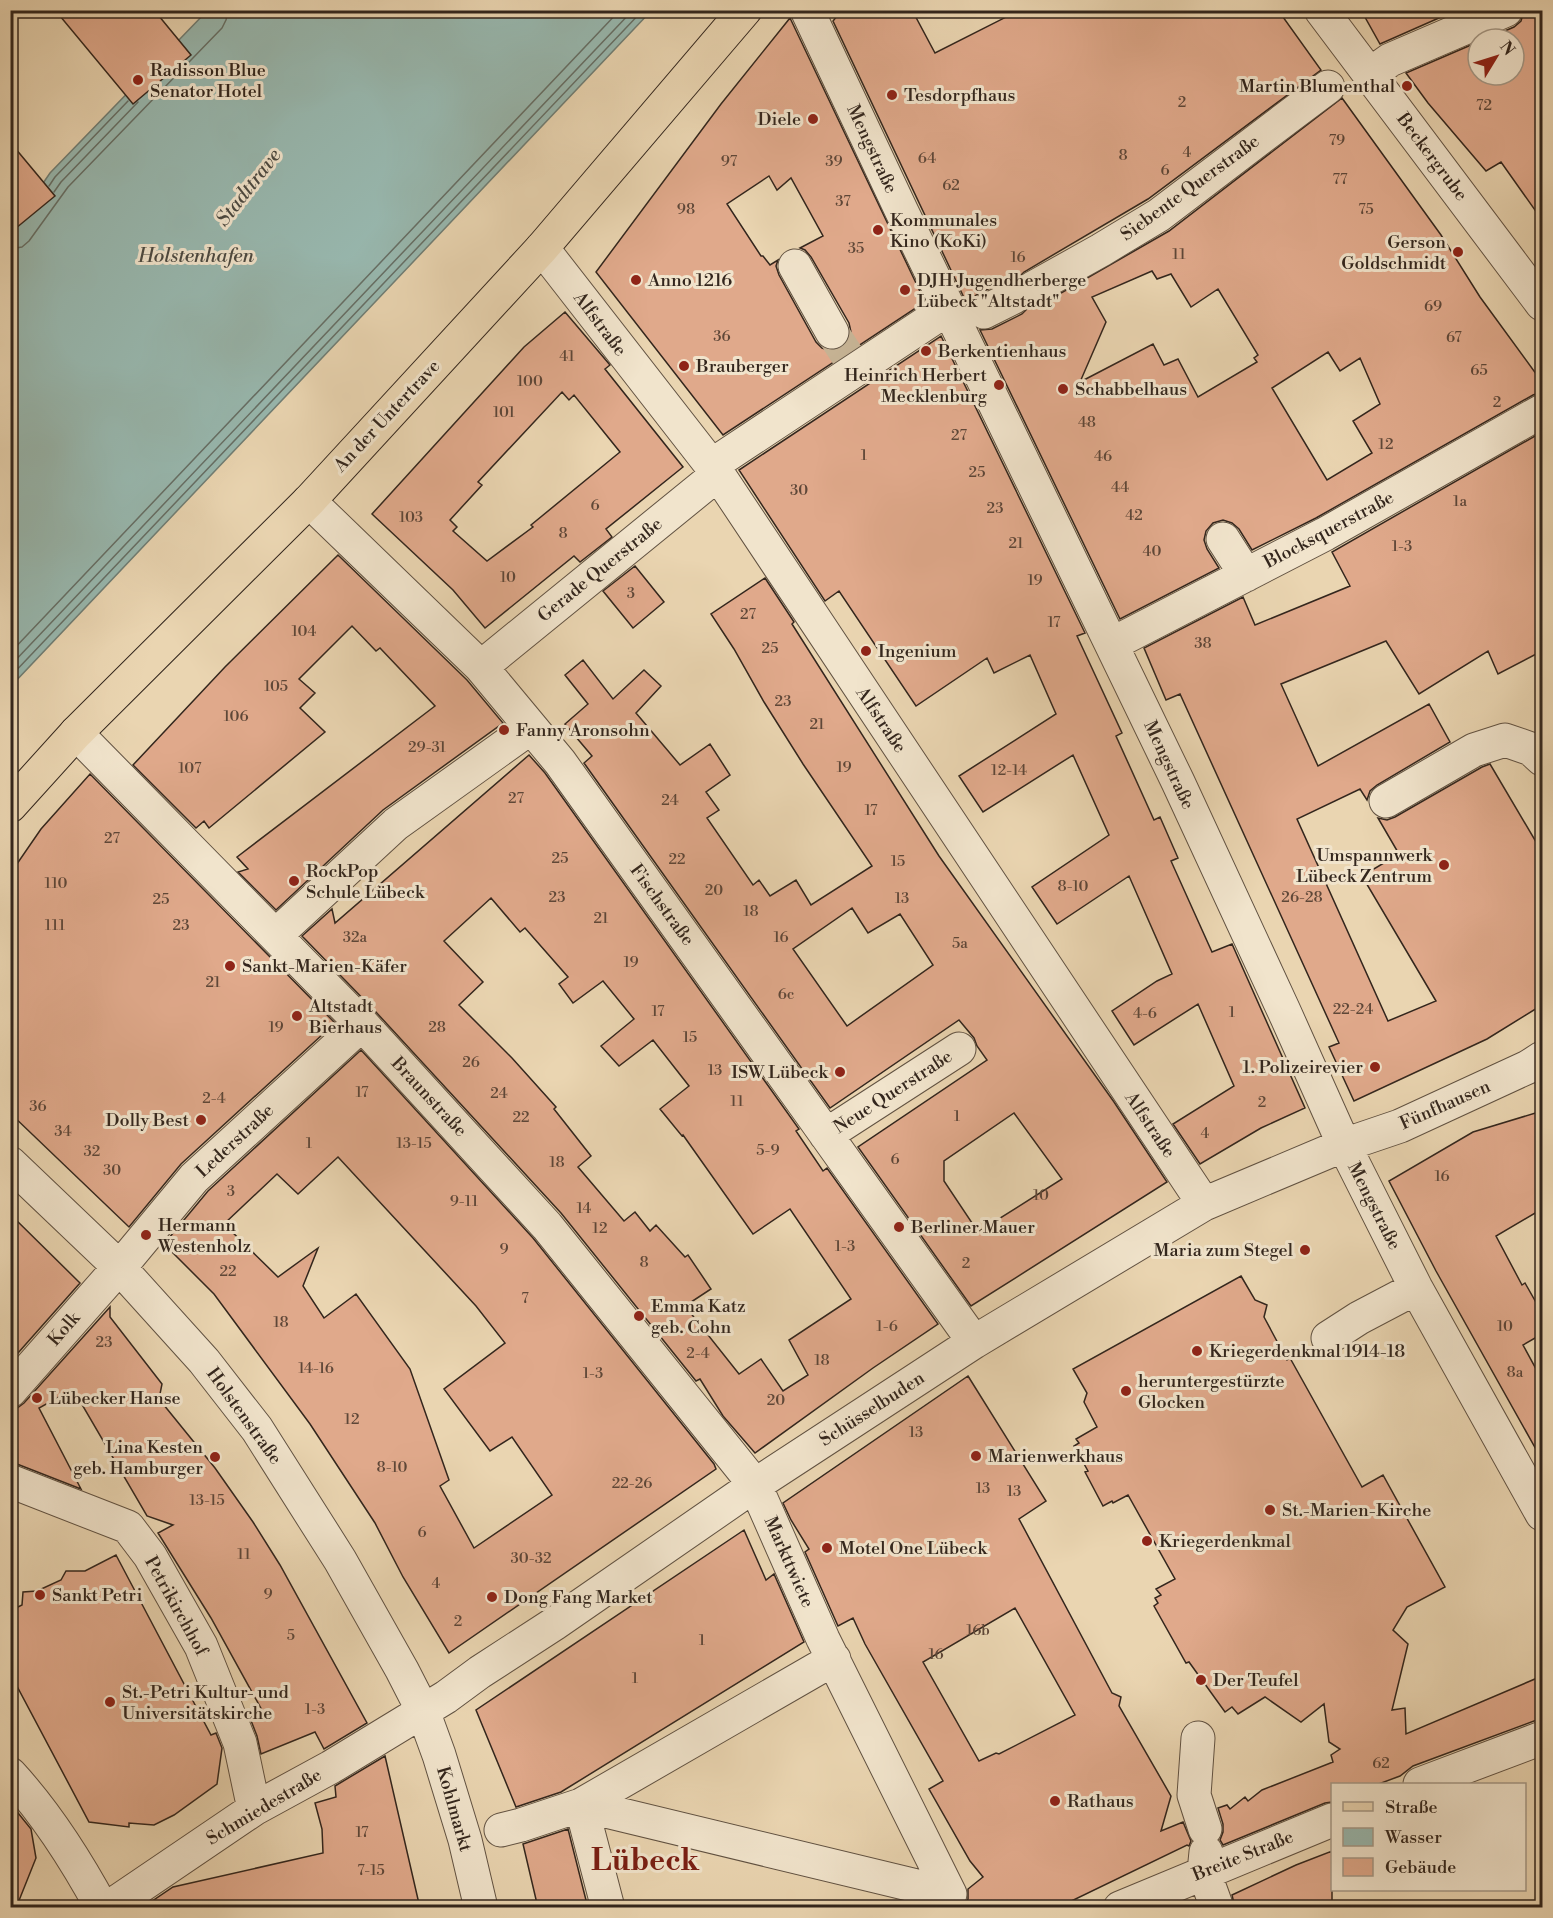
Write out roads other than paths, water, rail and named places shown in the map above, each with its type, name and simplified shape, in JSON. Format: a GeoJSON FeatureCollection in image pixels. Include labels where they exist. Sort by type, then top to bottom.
{"type":"FeatureCollection","features":[{"type":"Feature","properties":{"kind":"main road","name":"An der Untertrave"},"geometry":{"type":"LineString","coordinates":[[10,806],[76,733],[309,501],[542,248],[745,10]]}},
{"type":"Feature","properties":{"kind":"street","name":"Beckergrube"},"geometry":{"type":"LineString","coordinates":[[1322,10],[1542,303]]}},
{"type":"Feature","properties":{"kind":"street","name":"Siebente Querstraße"},"geometry":{"type":"LineString","coordinates":[[968,314],[1023,292],[1101,250],[1158,215],[1330,86],[1506,10]]}},
{"type":"Feature","properties":{"kind":"street","name":"Mengstraße"},"geometry":{"type":"LineString","coordinates":[[814,14],[897,202],[968,314],[1112,644],[1284,1011],[1344,1145],[1416,1288],[1541,1506]]}},
{"type":"Feature","properties":{"kind":"street","name":"Alfstraße"},"geometry":{"type":"LineString","coordinates":[[542,248],[715,470],[1204,1204]]}},
{"type":"Feature","properties":{"kind":"street"},"geometry":{"type":"LineString","coordinates":[[795,266],[832,332]]}},
{"type":"Feature","properties":{"kind":"street","name":"Gerade Querstraße"},"geometry":{"type":"LineString","coordinates":[[481,667],[715,470],[854,365],[968,314]]}},
{"type":"Feature","properties":{"kind":"street","name":"Blocksquerstraße"},"geometry":{"type":"LineString","coordinates":[[1112,644],[1324,534],[1542,411]]}},
{"type":"Feature","properties":{"kind":"street","name":"Fischstraße"},"geometry":{"type":"LineString","coordinates":[[309,501],[481,667],[567,772],[974,1342]]}},
{"type":"Feature","properties":{"kind":"street"},"geometry":{"type":"LineString","coordinates":[[1223,539],[1246,575]]}},
{"type":"Feature","properties":{"kind":"street"},"geometry":{"type":"LineString","coordinates":[[276,935],[396,824],[530,728]]}},
{"type":"Feature","properties":{"kind":"street","name":"Braunstraße"},"geometry":{"type":"LineString","coordinates":[[76,733],[362,1024],[547,1226],[755,1485]]}},
{"type":"Feature","properties":{"kind":"street"},"geometry":{"type":"LineString","coordinates":[[1386,801],[1474,750],[1505,740],[1531,749],[1542,759]]}},
{"type":"Feature","properties":{"kind":"street","name":"Lederstraße"},"geometry":{"type":"LineString","coordinates":[[119,1267],[194,1178],[362,1024]]}},
{"type":"Feature","properties":{"kind":"street","name":"Neue Querstraße"},"geometry":{"type":"LineString","coordinates":[[826,1135],[959,1049]]}},
{"type":"Feature","properties":{"kind":"street","name":"Fünfhausen"},"geometry":{"type":"LineString","coordinates":[[1344,1145],[1400,1126],[1528,1067],[1542,1058]]}},
{"type":"Feature","properties":{"kind":"street","name":"Schüsselbuden"},"geometry":{"type":"LineString","coordinates":[[423,1711],[755,1485],[974,1342],[1204,1204],[1344,1145]]}},
{"type":"Feature","properties":{"kind":"street","name":"Holstenstraße"},"geometry":{"type":"LineString","coordinates":[[10,1163],[119,1267],[204,1361],[256,1429],[340,1560],[423,1711]]}},
{"type":"Feature","properties":{"kind":"street","name":"Kolk"},"geometry":{"type":"LineString","coordinates":[[10,1391],[119,1267]]}},
{"type":"Feature","properties":{"kind":"street"},"geometry":{"type":"LineString","coordinates":[[1328,1338],[1359,1318],[1416,1288]]}},
{"type":"Feature","properties":{"kind":"street","name":"Petrikirchhof"},"geometry":{"type":"LineString","coordinates":[[10,1481],[128,1527],[150,1556],[201,1646],[240,1743],[254,1809]]}},
{"type":"Feature","properties":{"kind":"street","name":"Markttwiete"},"geometry":{"type":"LineString","coordinates":[[755,1485],[829,1649],[950,1894]]}},
{"type":"Feature","properties":{"kind":"street"},"geometry":{"type":"LineString","coordinates":[[501,1830],[581,1805],[829,1649]]}},
{"type":"Feature","properties":{"kind":"street","name":"Schmiedestraße"},"geometry":{"type":"LineString","coordinates":[[108,1908],[254,1809],[331,1767],[423,1711]]}},
{"type":"Feature","properties":{"kind":"street","name":"Kohlmarkt"},"geometry":{"type":"LineString","coordinates":[[423,1711],[465,1840],[481,1908]]}},
{"type":"Feature","properties":{"kind":"street"},"geometry":{"type":"LineString","coordinates":[[1198,1738],[1194,1795],[1207,1833],[1204,1872],[1217,1908]]}},
{"type":"Feature","properties":{"kind":"street"},"geometry":{"type":"LineString","coordinates":[[1425,1783],[1542,1738]]}},
{"type":"Feature","properties":{"kind":"street"},"geometry":{"type":"LineString","coordinates":[[10,1774],[33,1798],[78,1862],[102,1908]]}},
{"type":"Feature","properties":{"kind":"street"},"geometry":{"type":"LineString","coordinates":[[581,1805],[950,1894]]}},
{"type":"Feature","properties":{"kind":"street"},"geometry":{"type":"LineString","coordinates":[[581,1805],[608,1908]]}},
{"type":"Feature","properties":{"kind":"street","name":"Breite Straße"},"geometry":{"type":"LineString","coordinates":[[1120,1908],[1331,1820]]}},
{"type":"Feature","properties":{"kind":"street"},"geometry":{"type":"LineString","coordinates":[[916,1908],[950,1894]]}},
{"type":"Feature","properties":{"kind":"water","name":"Holstenhafen"},"geometry":{"type":"Polygon","coordinates":[[[207,11],[651,11],[11,686],[11,230],[50,173],[207,11]]]}},
{"type":"Feature","properties":{"kind":"tunnel"},"geometry":{"type":"LineString","coordinates":[[832,332],[851,361]]}},
{"type":"Feature","properties":{"kind":"place","name":"Radisson Blue Senator Hotel"},"geometry":{"type":"Point","coordinates":[138,80]}},
{"type":"Feature","properties":{"kind":"place","name":"Martin Blumenthal"},"geometry":{"type":"Point","coordinates":[1407,86]}},
{"type":"Feature","properties":{"kind":"place","name":"Tesdorpfhaus"},"geometry":{"type":"Point","coordinates":[892,95]}},
{"type":"Feature","properties":{"kind":"place","name":"Diele"},"geometry":{"type":"Point","coordinates":[813,119]}},
{"type":"Feature","properties":{"kind":"place","name":"Kommunales Kino (KoKi)"},"geometry":{"type":"Point","coordinates":[878,230]}},
{"type":"Feature","properties":{"kind":"place","name":"Gerson Goldschmidt"},"geometry":{"type":"Point","coordinates":[1458,252]}},
{"type":"Feature","properties":{"kind":"place","name":"Anno 1216"},"geometry":{"type":"Point","coordinates":[636,280]}},
{"type":"Feature","properties":{"kind":"place","name":"DJH Jugendherberge Lübeck \"Altstadt\""},"geometry":{"type":"Point","coordinates":[905,290]}},
{"type":"Feature","properties":{"kind":"place","name":"Berkentienhaus"},"geometry":{"type":"Point","coordinates":[926,351]}},
{"type":"Feature","properties":{"kind":"place","name":"Brauberger"},"geometry":{"type":"Point","coordinates":[684,366]}},
{"type":"Feature","properties":{"kind":"place","name":"Heinrich Herbert Mecklenburg"},"geometry":{"type":"Point","coordinates":[999,385]}},
{"type":"Feature","properties":{"kind":"place","name":"Schabbelhaus"},"geometry":{"type":"Point","coordinates":[1063,389]}},
{"type":"Feature","properties":{"kind":"place","name":"Ingenium"},"geometry":{"type":"Point","coordinates":[866,651]}},
{"type":"Feature","properties":{"kind":"place","name":"Fanny Aronsohn"},"geometry":{"type":"Point","coordinates":[504,730]}},
{"type":"Feature","properties":{"kind":"place","name":"Umspannwerk Lübeck Zentrum"},"geometry":{"type":"Point","coordinates":[1444,865]}},
{"type":"Feature","properties":{"kind":"place","name":"RockPop Schule Lübeck"},"geometry":{"type":"Point","coordinates":[294,881]}},
{"type":"Feature","properties":{"kind":"place","name":"Sankt-Marien-Käfer"},"geometry":{"type":"Point","coordinates":[230,966]}},
{"type":"Feature","properties":{"kind":"place","name":"Altstadt Bierhaus"},"geometry":{"type":"Point","coordinates":[297,1016]}},
{"type":"Feature","properties":{"kind":"place","name":"1. Polizeirevier"},"geometry":{"type":"Point","coordinates":[1375,1067]}},
{"type":"Feature","properties":{"kind":"place","name":"ISW Lübeck"},"geometry":{"type":"Point","coordinates":[840,1072]}},
{"type":"Feature","properties":{"kind":"place","name":"Dolly Best"},"geometry":{"type":"Point","coordinates":[201,1120]}},
{"type":"Feature","properties":{"kind":"place","name":"Berliner Mauer"},"geometry":{"type":"Point","coordinates":[899,1227]}},
{"type":"Feature","properties":{"kind":"place","name":"Hermann Westenholz"},"geometry":{"type":"Point","coordinates":[146,1235]}},
{"type":"Feature","properties":{"kind":"place","name":"Maria zum Stegel"},"geometry":{"type":"Point","coordinates":[1305,1250]}},
{"type":"Feature","properties":{"kind":"place","name":"Emma Katz geb. Cohn"},"geometry":{"type":"Point","coordinates":[639,1316]}},
{"type":"Feature","properties":{"kind":"place","name":"Kriegerdenkmal 1914-18"},"geometry":{"type":"Point","coordinates":[1197,1351]}},
{"type":"Feature","properties":{"kind":"place","name":"heruntergestürzte Glocken"},"geometry":{"type":"Point","coordinates":[1126,1391]}},
{"type":"Feature","properties":{"kind":"place","name":"Lübecker Hanse"},"geometry":{"type":"Point","coordinates":[37,1398]}},
{"type":"Feature","properties":{"kind":"place","name":"Marienwerkhaus"},"geometry":{"type":"Point","coordinates":[976,1456]}},
{"type":"Feature","properties":{"kind":"place","name":"Lina Kesten geb. Hamburger"},"geometry":{"type":"Point","coordinates":[215,1457]}},
{"type":"Feature","properties":{"kind":"place","name":"St.-Marien-Kirche"},"geometry":{"type":"Point","coordinates":[1270,1510]}},
{"type":"Feature","properties":{"kind":"place","name":"Kriegerdenkmal"},"geometry":{"type":"Point","coordinates":[1147,1541]}},
{"type":"Feature","properties":{"kind":"place","name":"Motel One Lübeck"},"geometry":{"type":"Point","coordinates":[827,1548]}},
{"type":"Feature","properties":{"kind":"place","name":"Sankt Petri"},"geometry":{"type":"Point","coordinates":[40,1595]}},
{"type":"Feature","properties":{"kind":"place","name":"Dong Fang Market"},"geometry":{"type":"Point","coordinates":[492,1597]}},
{"type":"Feature","properties":{"kind":"place","name":"Der Teufel"},"geometry":{"type":"Point","coordinates":[1201,1680]}},
{"type":"Feature","properties":{"kind":"place","name":"St.-Petri Kultur- und Universitätskirche"},"geometry":{"type":"Point","coordinates":[110,1702]}},
{"type":"Feature","properties":{"kind":"place","name":"Rathaus"},"geometry":{"type":"Point","coordinates":[1055,1801]}},
{"type":"Feature","properties":{"kind":"district","name":"Lübeck"},"geometry":{"type":"Point","coordinates":[645,1861]}},
{"type":"Feature","properties":{"kind":"water label","name":"Stadttrave"},"geometry":{"type":"Point","coordinates":[249,188]}}]}
